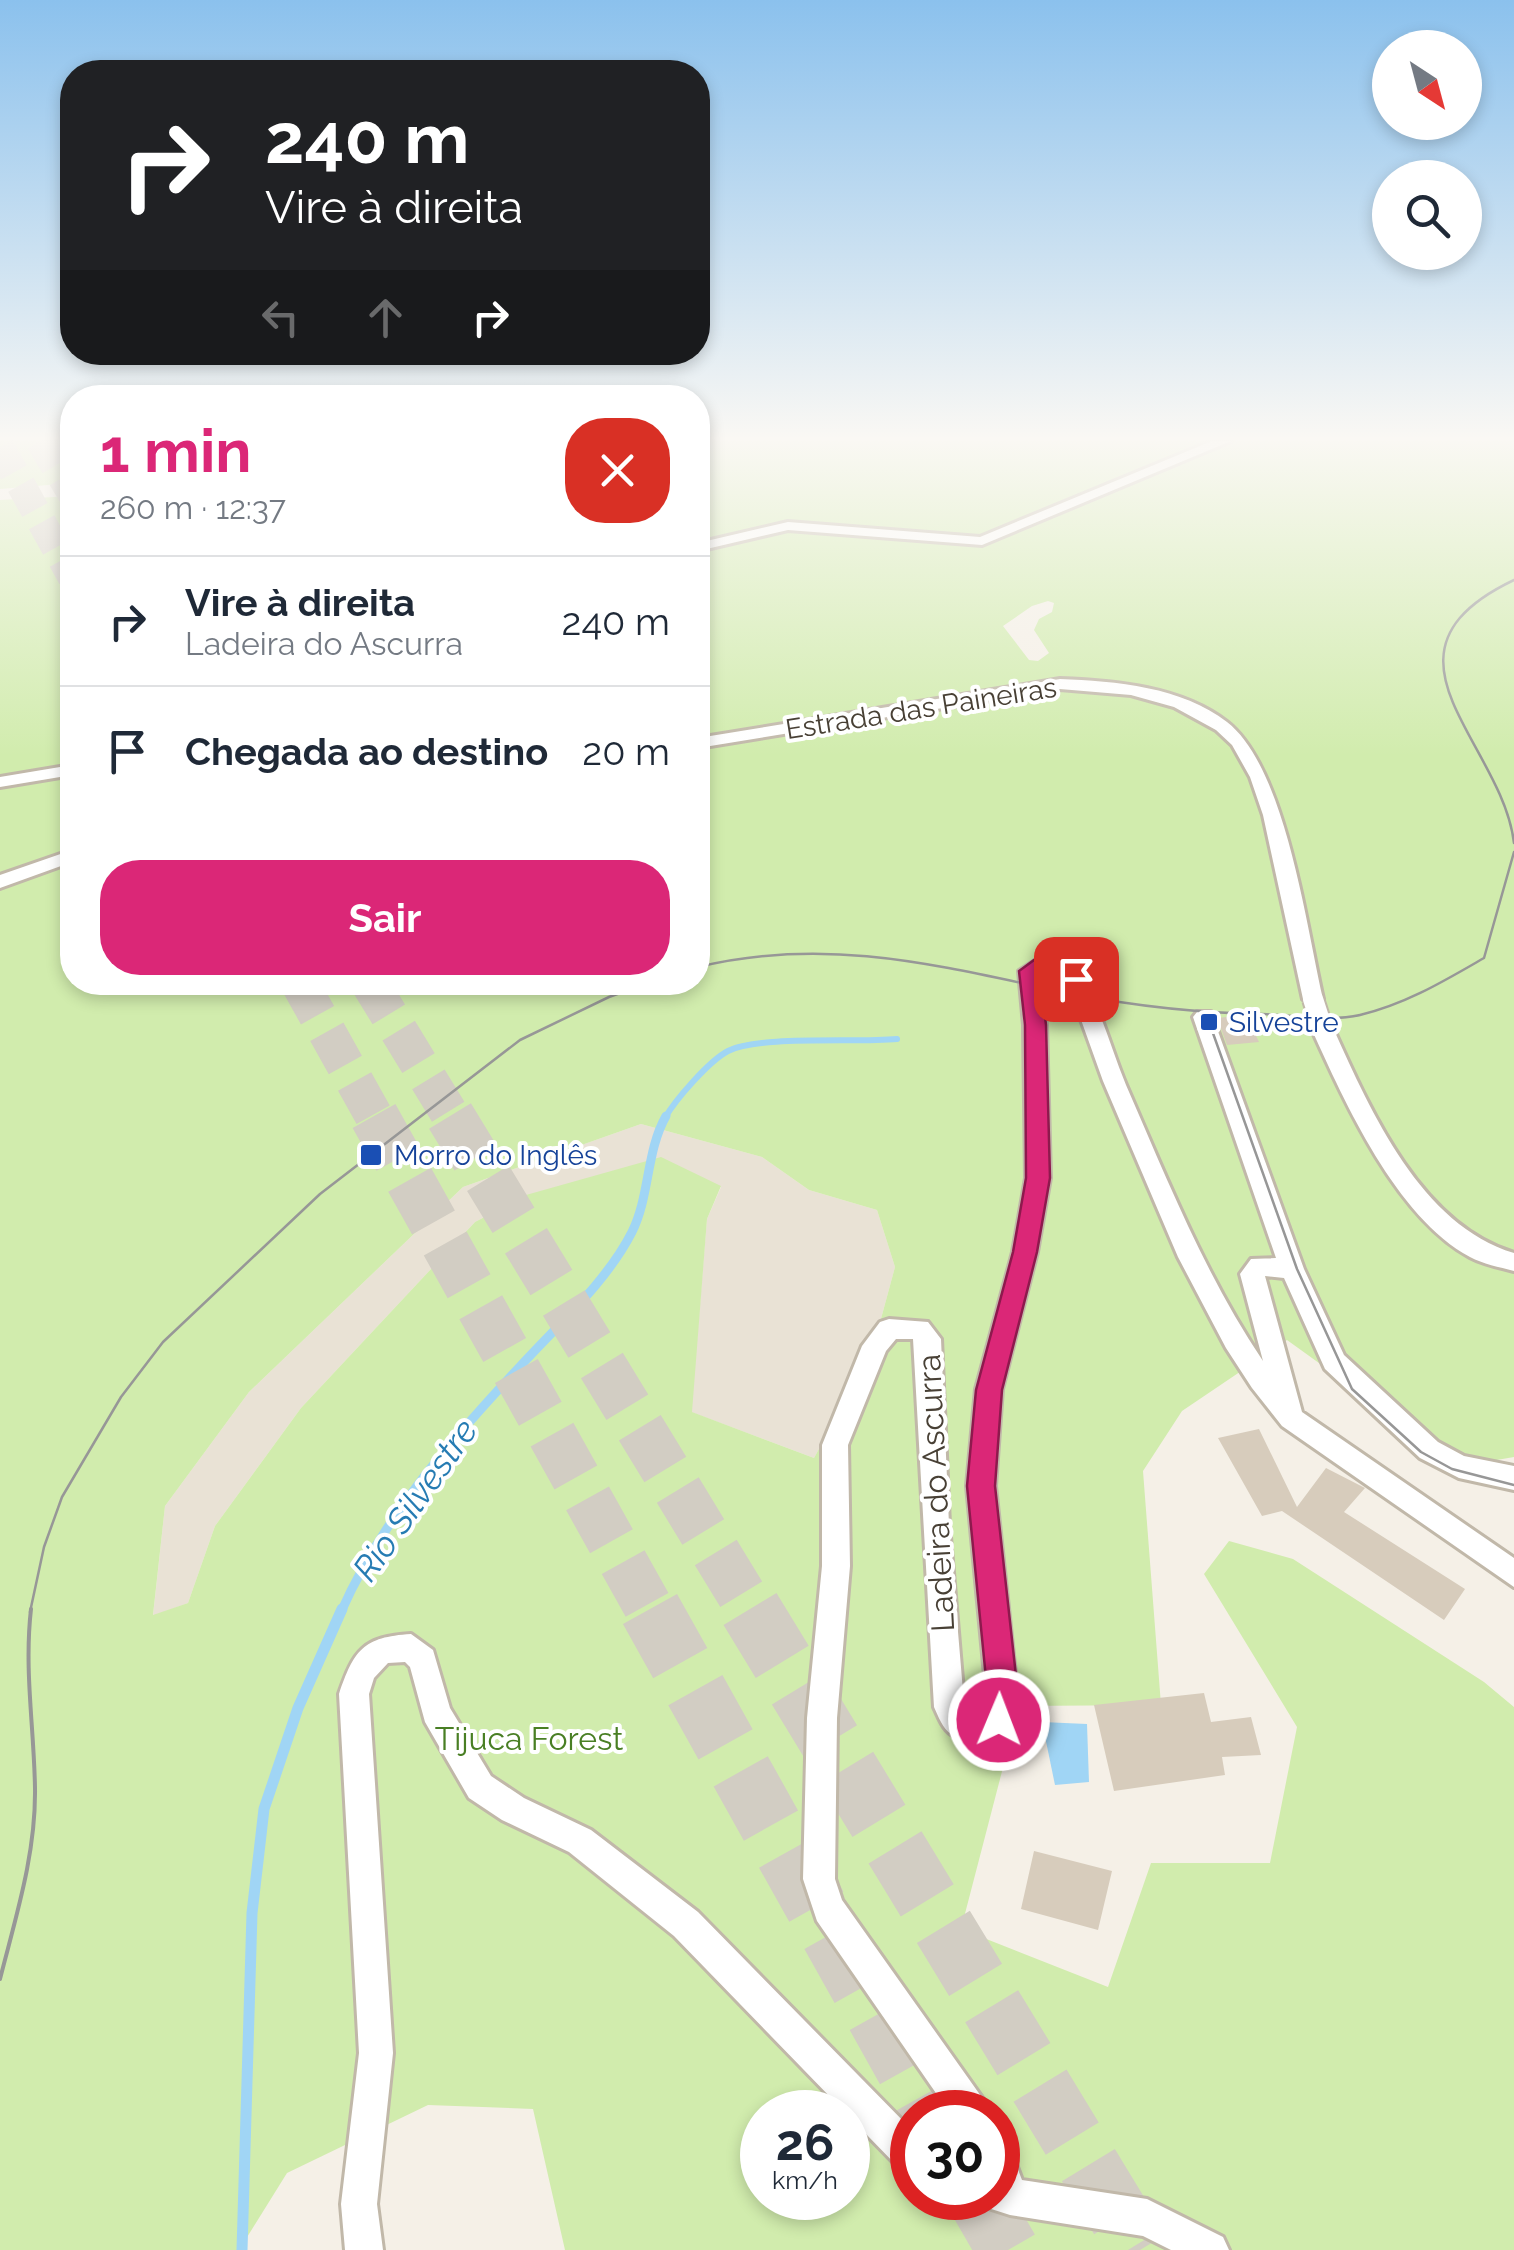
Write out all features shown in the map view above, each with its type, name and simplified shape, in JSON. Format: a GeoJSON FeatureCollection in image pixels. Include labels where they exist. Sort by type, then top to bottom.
{"type":"FeatureCollection","features":[{"type":"Feature","properties":{"kind":"street","name":"Estrada das Paineiras"},"geometry":{"type":"LineString","coordinates":[[710,741],[1060,684],[1102,684],[1149,692],[1199,713],[1237,740],[1259,779],[1276,823],[1313,999],[1358,1107],[1432,1211],[1475,1249],[1514,1262]]}},
{"type":"Feature","properties":{"kind":"street"},"geometry":{"type":"LineString","coordinates":[[0,782],[60,772]]}},
{"type":"Feature","properties":{"kind":"street"},"geometry":{"type":"LineString","coordinates":[[0,882],[60,860]]}},
{"type":"Feature","properties":{"kind":"street","name":"Ladeira do Ascurra"},"geometry":{"type":"LineString","coordinates":[[955,2090],[829,1909],[819,1879],[822,1718],[836,1566],[835,1445],[875,1346],[889,1329],[904,1326],[919,1330],[928,1338],[934,1525],[949,1707],[960,1723],[991,1724],[999,1720],[1004,1712],[981,1486],[989,1390],[1025,1252],[1038,1178],[1035,1025],[1029,971],[1042,964],[1060,964],[1076,979],[1095,1034],[1200,1281],[1234,1342],[1291,1418]]}},
{"type":"Feature","properties":{"kind":"street"},"geometry":{"type":"LineString","coordinates":[[1204,1017],[1292,1269],[1334,1362],[1428,1450],[1459,1466],[1514,1478]]}},
{"type":"Feature","properties":{"kind":"street"},"geometry":{"type":"LineString","coordinates":[[1292,1269],[1260,1266],[1252,1274],[1291,1418],[1514,1574]]}},
{"type":"Feature","properties":{"kind":"street"},"geometry":{"type":"LineString","coordinates":[[364,2250],[359,2204],[376,2053],[354,1694],[362,1670],[381,1650],[411,1648],[422,1660],[436,1712],[480,1787],[513,1809],[580,1841],[659,1901],[890,2134]]}},
{"type":"Feature","properties":{"kind":"street"},"geometry":{"type":"LineString","coordinates":[[1020,2189],[1146,2218],[1210,2250]]}},
{"type":"Feature","properties":{"kind":"shaded area"},"geometry":{"type":"Polygon","coordinates":[[[641,1124],[762,1157],[809,1190],[877,1210],[895,1267],[872,1352],[814,1458],[691,1412],[707,1219],[721,1187],[526,1195],[475,1222],[301,1408],[215,1526],[188,1603],[153,1616],[165,1506],[249,1392],[463,1187],[641,1124]]]}},
{"type":"Feature","properties":{"kind":"green space","name":"Tijuca Forest"},"geometry":{"type":"Polygon","coordinates":[[[0,546],[60,546],[60,995],[710,995],[710,546],[1514,546],[1514,1457],[1462,1466],[1287,1340],[1182,1411],[1143,1471],[1161,1705],[1019,1706],[961,1929],[1108,1987],[1151,1863],[1270,1863],[1297,1727],[1204,1574],[1229,1541],[1293,1559],[1484,1682],[1514,1707],[1514,2250],[565,2250],[533,2109],[428,2105],[287,2173],[239,2250],[0,2250],[0,546]],[[1054,603],[1032,606],[1003,626],[1029,660],[1038,661],[1049,653],[1034,630],[1039,619],[1052,612],[1054,603]],[[641,1124],[463,1187],[249,1392],[165,1506],[153,1615],[188,1603],[215,1526],[301,1408],[475,1222],[526,1195],[661,1157],[721,1186],[707,1219],[692,1412],[814,1458],[872,1352],[895,1267],[877,1210],[809,1190],[762,1157],[641,1124]]]}},
{"type":"Feature","properties":{"kind":"water"},"geometry":{"type":"Polygon","coordinates":[[[1042,1722],[1087,1724],[1089,1782],[1055,1785],[1042,1722]]]}},
{"type":"Feature","properties":{"kind":"building"},"geometry":{"type":"Polygon","coordinates":[[[1246,1015],[1259,1042],[1227,1045],[1217,1018],[1246,1015]]]}},
{"type":"Feature","properties":{"kind":"building"},"geometry":{"type":"Polygon","coordinates":[[[1259,1429],[1297,1507],[1326,1468],[1365,1488],[1344,1512],[1465,1589],[1444,1620],[1282,1511],[1262,1516],[1218,1438],[1259,1429]]]}},
{"type":"Feature","properties":{"kind":"building"},"geometry":{"type":"Polygon","coordinates":[[[1204,1693],[1211,1722],[1251,1717],[1261,1755],[1222,1757],[1225,1775],[1114,1791],[1094,1705],[1204,1693]]]}},
{"type":"Feature","properties":{"kind":"building"},"geometry":{"type":"Polygon","coordinates":[[[1034,1851],[1112,1871],[1098,1930],[1021,1909],[1034,1851]]]}},
{"type":"Feature","properties":{"kind":"waterway","name":"Rio Silvestre"},"geometry":{"type":"LineString","coordinates":[[665,1118],[712,1063],[742,1046],[784,1041],[897,1039]]}},
{"type":"Feature","properties":{"kind":"waterway","name":"Rio Silvestre"},"geometry":{"type":"LineString","coordinates":[[341,1612],[378,1543],[422,1479],[583,1300],[622,1250],[638,1218],[655,1144],[665,1118]]}},
{"type":"Feature","properties":{"kind":"waterway","name":"Rio Silvestre"},"geometry":{"type":"LineString","coordinates":[[242,2250],[252,1913],[264,1809],[298,1708],[342,1609]]}},
{"type":"Feature","properties":{"kind":"tunnel"},"geometry":{"type":"LineString","coordinates":[[55,546],[60,555]]}},
{"type":"Feature","properties":{"kind":"tunnel"},"geometry":{"type":"LineString","coordinates":[[306,995],[375,1118]]}},
{"type":"Feature","properties":{"kind":"tunnel"},"geometry":{"type":"LineString","coordinates":[[377,995],[452,1118]]}},
{"type":"Feature","properties":{"kind":"tunnel"},"geometry":{"type":"LineString","coordinates":[[374,1116],[651,1612]]}},
{"type":"Feature","properties":{"kind":"tunnel"},"geometry":{"type":"LineString","coordinates":[[450,1116],[752,1612]]}},
{"type":"Feature","properties":{"kind":"tunnel"},"geometry":{"type":"LineString","coordinates":[[650,1609],[919,2090]]}},
{"type":"Feature","properties":{"kind":"tunnel"},"geometry":{"type":"LineString","coordinates":[[750,1609],[1140,2250]]}},
{"type":"Feature","properties":{"kind":"tunnel"},"geometry":{"type":"LineString","coordinates":[[991,2220],[1008,2250]]}},
{"type":"Feature","properties":{"kind":"tram line"},"geometry":{"type":"LineString","coordinates":[[1514,580],[1470,608],[1448,638],[1444,668],[1452,701],[1504,805],[1514,843]]}},
{"type":"Feature","properties":{"kind":"tram line"},"geometry":{"type":"LineString","coordinates":[[710,965],[794,954],[841,954],[932,965],[1143,1005],[1349,1017],[1409,998],[1484,958],[1514,852]]}},
{"type":"Feature","properties":{"kind":"tram line"},"geometry":{"type":"LineString","coordinates":[[30,1612],[44,1547],[62,1497],[121,1397],[163,1342],[320,1194],[520,1040],[615,995]]}},
{"type":"Feature","properties":{"kind":"tram line"},"geometry":{"type":"LineString","coordinates":[[1209,1022],[1297,1269],[1352,1389],[1421,1452],[1452,1469],[1514,1485]]}},
{"type":"Feature","properties":{"kind":"tram line"},"geometry":{"type":"LineString","coordinates":[[0,1979],[32,1837],[31,1609]]}},
{"type":"Feature","properties":{"kind":"place","name":"Silvestre"},"geometry":{"type":"Point","coordinates":[1209,1022]}},
{"type":"Feature","properties":{"kind":"place","name":"Morro do Inglês"},"geometry":{"type":"Point","coordinates":[371,1155]}},
{"type":"Feature","properties":{"kind":"route"},"geometry":{"type":"LineString","coordinates":[[999,1720],[1004,1712],[981,1486],[989,1390],[1025,1252],[1038,1178],[1035,1025],[1029,971],[1042,964],[1060,964],[1076,979]]}}]}
